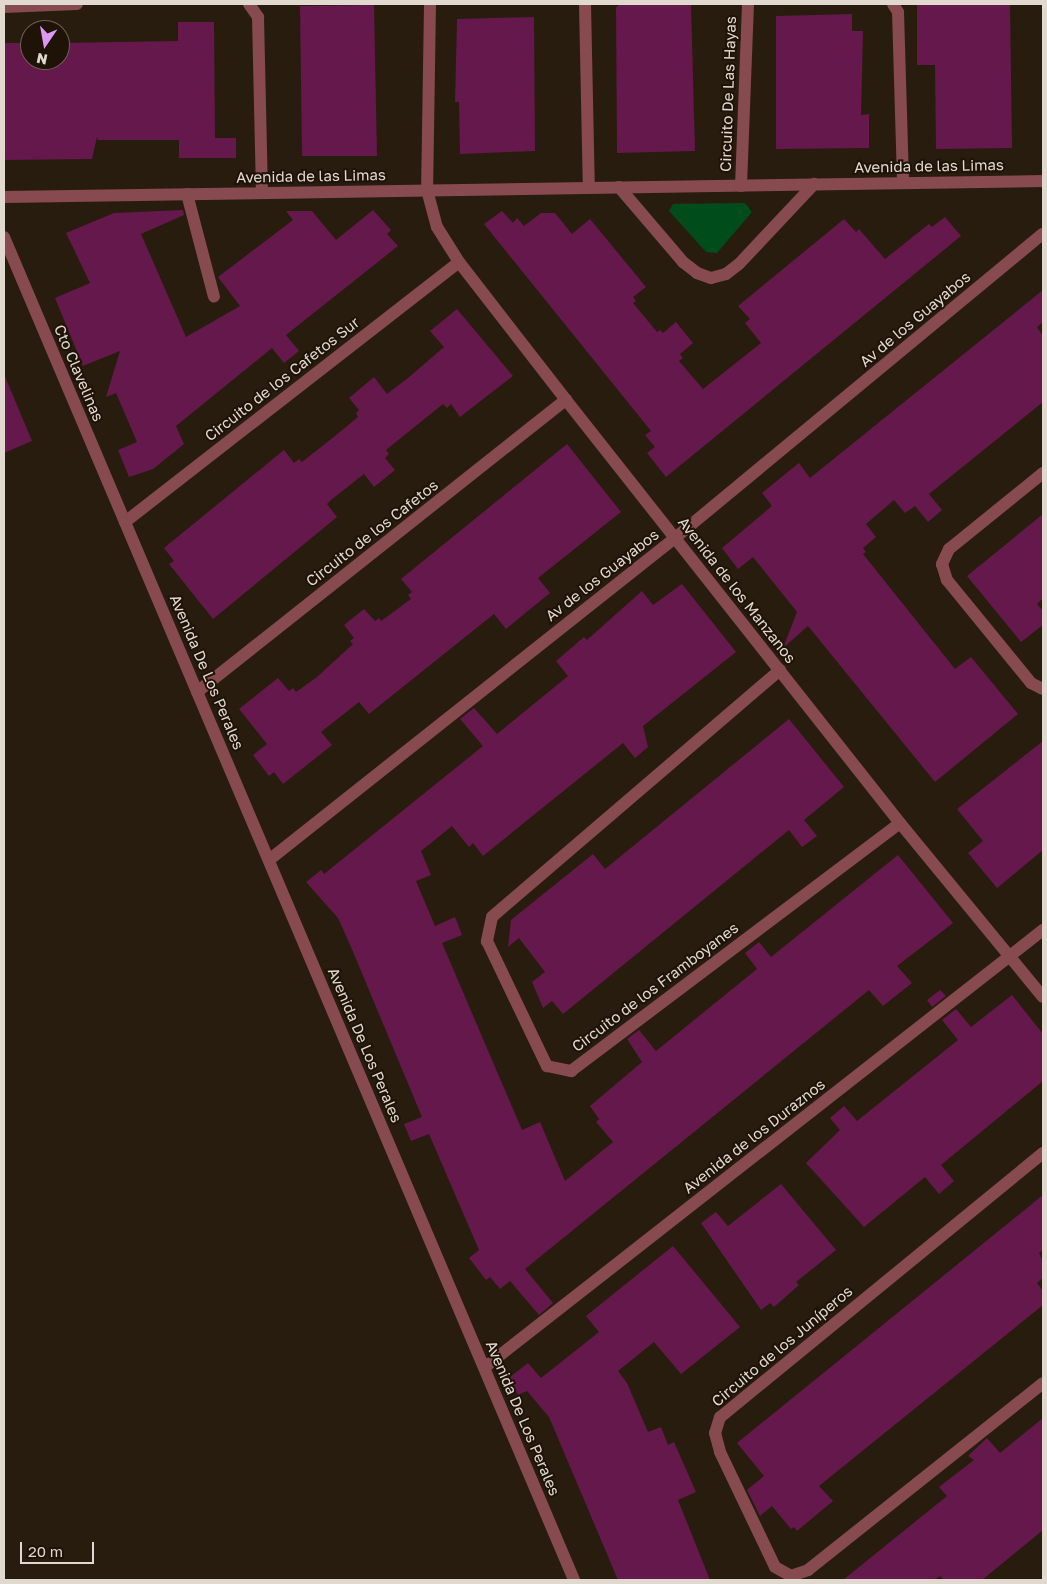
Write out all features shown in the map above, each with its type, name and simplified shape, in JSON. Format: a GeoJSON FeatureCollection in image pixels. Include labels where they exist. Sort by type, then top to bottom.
{"type":"FeatureCollection","features":[{"type":"Feature","properties":{"kind":"street"},"geometry":{"type":"LineString","coordinates":[[4,7],[77,4]]}},
{"type":"Feature","properties":{"kind":"street"},"geometry":{"type":"LineString","coordinates":[[249,4],[258,17],[262,193]]}},
{"type":"Feature","properties":{"kind":"street","name":"Avenida de los Manzanos"},"geometry":{"type":"LineString","coordinates":[[430,4],[427,190],[437,227],[460,262],[566,400],[900,823],[1043,997]]}},
{"type":"Feature","properties":{"kind":"street"},"geometry":{"type":"LineString","coordinates":[[585,4],[589,188]]}},
{"type":"Feature","properties":{"kind":"street","name":"Circuito De Las Hayas"},"geometry":{"type":"LineString","coordinates":[[741,186],[748,4]]}},
{"type":"Feature","properties":{"kind":"street"},"geometry":{"type":"LineString","coordinates":[[893,4],[898,12],[902,183]]}},
{"type":"Feature","properties":{"kind":"street","name":"Avenida de las Limas"},"geometry":{"type":"LineString","coordinates":[[4,197],[1043,181]]}},
{"type":"Feature","properties":{"kind":"street"},"geometry":{"type":"LineString","coordinates":[[619,187],[683,262],[697,273],[712,278],[726,274],[739,264],[814,184]]}},
{"type":"Feature","properties":{"kind":"street"},"geometry":{"type":"LineString","coordinates":[[187,194],[214,297]]}},
{"type":"Feature","properties":{"kind":"street","name":"Av de los Guayabos"},"geometry":{"type":"LineString","coordinates":[[269,860],[675,538],[1043,234]]}},
{"type":"Feature","properties":{"kind":"street","name":"Cto Clavelinas"},"geometry":{"type":"LineString","coordinates":[[4,237],[125,522]]}},
{"type":"Feature","properties":{"kind":"street","name":"Circuito de los Cafetos Sur"},"geometry":{"type":"LineString","coordinates":[[125,522],[460,262]]}},
{"type":"Feature","properties":{"kind":"street","name":"Circuito de los Cafetos"},"geometry":{"type":"LineString","coordinates":[[197,692],[566,400]]}},
{"type":"Feature","properties":{"kind":"street"},"geometry":{"type":"LineString","coordinates":[[1043,473],[949,549],[942,564],[947,580],[1031,683],[1043,689]]}},
{"type":"Feature","properties":{"kind":"street","name":"Avenida De Los Perales"},"geometry":{"type":"LineString","coordinates":[[125,522],[574,1580]]}},
{"type":"Feature","properties":{"kind":"street","name":"Circuito de los Framboyanes"},"geometry":{"type":"LineString","coordinates":[[780,670],[492,917],[488,941],[547,1066],[570,1071],[900,823]]}},
{"type":"Feature","properties":{"kind":"street","name":"Avenida de los Duraznos"},"geometry":{"type":"LineString","coordinates":[[485,1367],[1043,930]]}},
{"type":"Feature","properties":{"kind":"street","name":"Circuito de los Juníperos"},"geometry":{"type":"LineString","coordinates":[[1043,1153],[720,1416],[715,1434],[720,1452],[774,1567],[791,1576],[808,1570],[1043,1383]]}},
{"type":"Feature","properties":{"kind":"green space"},"geometry":{"type":"Polygon","coordinates":[[[745,203],[752,212],[717,253],[706,252],[669,211],[673,204],[745,203]]]}},
{"type":"Feature","properties":{"kind":"building"},"geometry":{"type":"Polygon","coordinates":[[[619,4],[691,4],[695,151],[617,153],[616,8],[619,4]]]}},
{"type":"Feature","properties":{"kind":"building"},"geometry":{"type":"Polygon","coordinates":[[[917,4],[1010,4],[1012,148],[936,149],[935,65],[917,65],[917,4]]]}},
{"type":"Feature","properties":{"kind":"building"},"geometry":{"type":"Polygon","coordinates":[[[374,5],[377,156],[302,156],[300,6],[374,5]]]}},
{"type":"Feature","properties":{"kind":"building"},"geometry":{"type":"Polygon","coordinates":[[[852,14],[852,31],[863,31],[861,115],[869,114],[869,148],[776,149],[776,16],[852,14]]]}},
{"type":"Feature","properties":{"kind":"building"},"geometry":{"type":"Polygon","coordinates":[[[534,17],[535,151],[460,154],[459,102],[455,102],[457,19],[534,17]]]}},
{"type":"Feature","properties":{"kind":"building"},"geometry":{"type":"Polygon","coordinates":[[[178,22],[214,22],[215,138],[236,138],[236,158],[179,158],[179,140],[98,140],[97,137],[92,159],[4,160],[4,43],[20,43],[20,70],[70,70],[70,43],[178,41],[178,22]]]}},
{"type":"Feature","properties":{"kind":"building"},"geometry":{"type":"Polygon","coordinates":[[[183,210],[184,215],[141,234],[186,337],[240,306],[218,277],[293,220],[286,211],[312,211],[336,240],[373,210],[391,230],[387,234],[398,246],[286,335],[299,351],[284,363],[272,348],[176,426],[184,444],[153,469],[129,477],[118,450],[137,442],[116,393],[106,397],[120,351],[83,366],[55,298],[90,283],[66,233],[114,213],[183,210]]]}},
{"type":"Feature","properties":{"kind":"building"},"geometry":{"type":"Polygon","coordinates":[[[502,211],[513,223],[517,218],[524,226],[541,213],[555,213],[572,234],[590,219],[646,287],[633,297],[636,301],[633,303],[657,332],[660,330],[663,333],[676,322],[693,343],[680,354],[683,358],[679,361],[703,389],[761,343],[745,323],[750,319],[738,306],[844,219],[856,232],[859,229],[885,259],[929,224],[932,227],[945,217],[961,236],[666,477],[647,453],[655,447],[645,435],[651,431],[484,224],[502,211]]]}},
{"type":"Feature","properties":{"kind":"building"},"geometry":{"type":"Polygon","coordinates":[[[1043,290],[1043,322],[1037,327],[1043,336],[1043,402],[929,494],[942,510],[928,522],[915,506],[905,513],[894,500],[866,524],[876,537],[863,548],[866,552],[863,554],[955,669],[971,657],[1018,714],[935,782],[808,626],[783,648],[797,612],[753,557],[738,569],[722,548],[772,506],[762,493],[789,471],[799,463],[810,478],[1043,290]]]}},
{"type":"Feature","properties":{"kind":"building"},"geometry":{"type":"Polygon","coordinates":[[[457,309],[513,376],[460,417],[451,404],[447,408],[443,404],[386,450],[389,454],[385,458],[395,470],[374,487],[364,474],[331,500],[327,504],[337,517],[213,619],[169,564],[174,561],[164,548],[284,450],[294,463],[299,459],[302,462],[335,436],[358,417],[356,413],[359,410],[349,398],[374,377],[387,394],[408,378],[444,347],[430,331],[457,309]]]}},
{"type":"Feature","properties":{"kind":"building"},"geometry":{"type":"Polygon","coordinates":[[[4,374],[32,441],[4,453],[4,374]]]}},
{"type":"Feature","properties":{"kind":"building"},"geometry":{"type":"Polygon","coordinates":[[[567,444],[621,512],[538,578],[550,593],[506,629],[494,614],[369,714],[359,702],[321,732],[332,745],[283,784],[274,772],[269,776],[253,755],[267,744],[239,709],[278,678],[289,691],[293,688],[296,692],[317,677],[353,644],[350,641],[354,638],[344,625],[364,609],[375,621],[379,618],[381,621],[411,599],[408,595],[412,592],[401,579],[567,444]]]}},
{"type":"Feature","properties":{"kind":"building"},"geometry":{"type":"Polygon","coordinates":[[[1043,514],[1043,598],[1037,604],[1043,611],[1043,625],[1021,642],[967,576],[1043,514]]]}},
{"type":"Feature","properties":{"kind":"building"},"geometry":{"type":"Polygon","coordinates":[[[682,584],[736,652],[643,726],[648,747],[635,758],[623,743],[483,856],[473,843],[469,847],[452,826],[421,851],[431,875],[416,881],[435,926],[455,917],[462,935],[442,943],[522,1130],[540,1122],[565,1181],[613,1142],[596,1122],[599,1119],[590,1106],[642,1062],[627,1039],[639,1030],[656,1051],[757,969],[745,953],[759,942],[771,957],[898,855],[953,923],[897,966],[912,983],[883,1006],[869,990],[525,1269],[553,1303],[539,1315],[510,1281],[500,1289],[490,1277],[486,1280],[469,1258],[479,1250],[429,1134],[411,1141],[404,1124],[422,1117],[351,947],[338,918],[306,882],[321,870],[324,874],[483,746],[460,719],[474,708],[497,734],[568,676],[556,661],[584,637],[587,640],[642,591],[653,605],[682,584]]]}},
{"type":"Feature","properties":{"kind":"building"},"geometry":{"type":"Polygon","coordinates":[[[789,719],[844,787],[804,820],[817,836],[802,847],[789,830],[563,1014],[552,1001],[543,1008],[532,982],[545,972],[519,938],[508,947],[511,920],[593,854],[605,869],[789,719]]]}},
{"type":"Feature","properties":{"kind":"building"},"geometry":{"type":"Polygon","coordinates":[[[1043,741],[1043,850],[997,888],[968,853],[983,841],[957,809],[1043,741]]]}},
{"type":"Feature","properties":{"kind":"building"},"geometry":{"type":"Polygon","coordinates":[[[940,990],[946,996],[932,1007],[927,1000],[940,990]]]}},
{"type":"Feature","properties":{"kind":"building"},"geometry":{"type":"Polygon","coordinates":[[[1012,995],[1043,1034],[1043,1081],[941,1165],[954,1181],[939,1194],[925,1177],[864,1227],[806,1163],[840,1130],[830,1118],[844,1106],[857,1121],[958,1040],[942,1020],[956,1009],[971,1027],[1012,995]]]}},
{"type":"Feature","properties":{"kind":"building"},"geometry":{"type":"Polygon","coordinates":[[[781,1184],[836,1250],[796,1282],[799,1285],[774,1307],[770,1303],[761,1310],[701,1223],[716,1212],[728,1226],[781,1184]]]}},
{"type":"Feature","properties":{"kind":"building"},"geometry":{"type":"Polygon","coordinates":[[[1043,1195],[1043,1250],[1039,1253],[1043,1261],[1043,1278],[1037,1283],[1043,1291],[1043,1305],[819,1486],[833,1501],[797,1531],[794,1527],[791,1529],[772,1506],[760,1516],[747,1490],[764,1476],[737,1443],[1043,1195]]]}},
{"type":"Feature","properties":{"kind":"building"},"geometry":{"type":"Polygon","coordinates":[[[673,1246],[740,1327],[681,1374],[654,1342],[618,1371],[627,1383],[648,1432],[661,1427],[668,1445],[674,1442],[696,1492],[678,1500],[710,1580],[618,1580],[549,1417],[527,1391],[518,1395],[510,1377],[528,1363],[541,1378],[599,1332],[586,1316],[673,1246]]]}},
{"type":"Feature","properties":{"kind":"building"},"geometry":{"type":"Polygon","coordinates":[[[1043,1418],[1043,1530],[982,1580],[944,1580],[940,1576],[934,1580],[843,1580],[947,1496],[939,1487],[974,1460],[968,1456],[987,1438],[1000,1453],[1043,1418]]]}}]}
